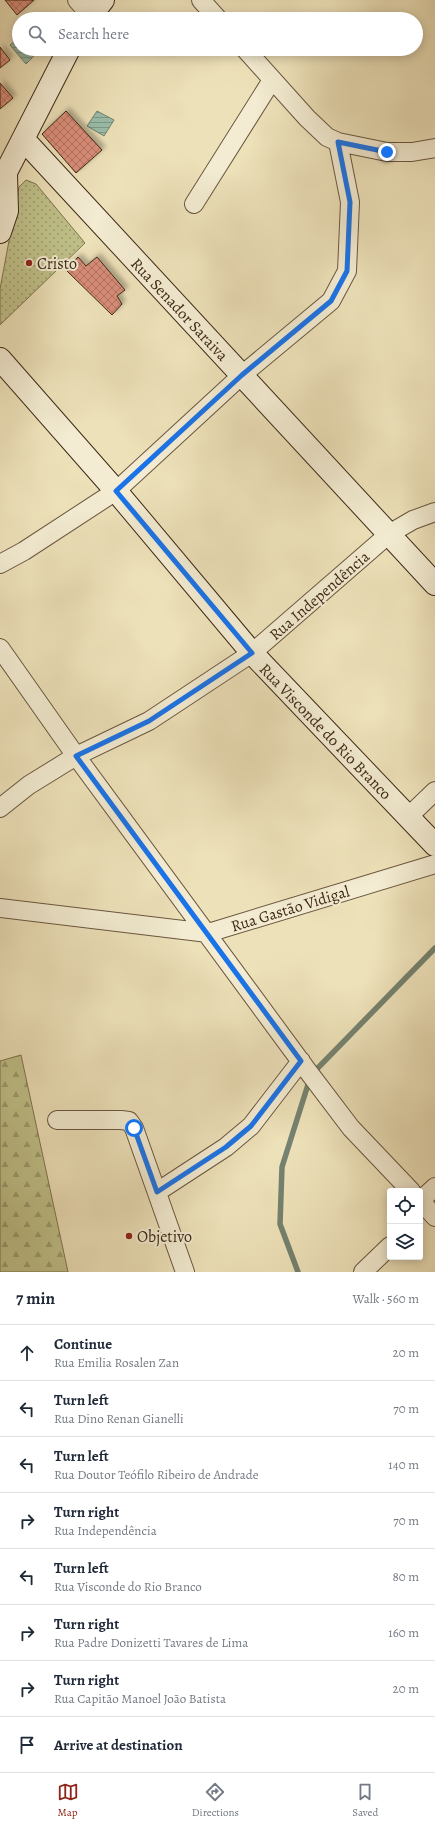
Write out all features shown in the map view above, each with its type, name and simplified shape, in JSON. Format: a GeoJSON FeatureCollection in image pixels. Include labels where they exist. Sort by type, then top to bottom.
{"type":"FeatureCollection","features":[{"type":"Feature","properties":{"kind":"main road"},"geometry":{"type":"LineString","coordinates":[[0,232],[7,211],[3,179],[66,56]]}},
{"type":"Feature","properties":{"kind":"main road","name":"Rua Senador Saraiva"},"geometry":{"type":"LineString","coordinates":[[24,140],[435,584]]}},
{"type":"Feature","properties":{"kind":"main road","name":"Rua Visconde do Rio Branco"},"geometry":{"type":"LineString","coordinates":[[0,359],[116,491],[252,653],[435,845]]}},
{"type":"Feature","properties":{"kind":"street"},"geometry":{"type":"LineString","coordinates":[[201,0],[212,12]]}},
{"type":"Feature","properties":{"kind":"street"},"geometry":{"type":"LineString","coordinates":[[251,56],[306,118],[327,137],[338,142],[357,147],[393,152],[412,152],[435,148]]}},
{"type":"Feature","properties":{"kind":"street"},"geometry":{"type":"LineString","coordinates":[[194,204],[272,80]]}},
{"type":"Feature","properties":{"kind":"street"},"geometry":{"type":"LineString","coordinates":[[0,564],[116,491],[242,375],[331,301],[347,271],[350,202],[338,142]]}},
{"type":"Feature","properties":{"kind":"street","name":"Rua Independência"},"geometry":{"type":"LineString","coordinates":[[0,808],[29,785],[76,756],[149,721],[252,653],[389,534],[413,520],[435,512]]}},
{"type":"Feature","properties":{"kind":"street"},"geometry":{"type":"LineString","coordinates":[[0,648],[76,756],[351,1128],[408,1188]]}},
{"type":"Feature","properties":{"kind":"street"},"geometry":{"type":"LineString","coordinates":[[408,817],[435,791]]}},
{"type":"Feature","properties":{"kind":"street","name":"Rua Gastão Vidigal"},"geometry":{"type":"LineString","coordinates":[[0,908],[208,933],[435,864]]}},
{"type":"Feature","properties":{"kind":"street"},"geometry":{"type":"LineString","coordinates":[[157,1192],[226,1147],[251,1126],[309,1071]]}},
{"type":"Feature","properties":{"kind":"street"},"geometry":{"type":"LineString","coordinates":[[57,1120],[129,1121],[134,1128],[185,1272]]}},
{"type":"Feature","properties":{"kind":"street"},"geometry":{"type":"LineString","coordinates":[[425,1209],[435,1187]]}},
{"type":"Feature","properties":{"kind":"street"},"geometry":{"type":"LineString","coordinates":[[363,1272],[387,1249]]}},
{"type":"Feature","properties":{"kind":"green space"},"geometry":{"type":"Polygon","coordinates":[[[26,180],[36,184],[85,243],[0,325],[0,289],[19,187],[26,180]]]}},
{"type":"Feature","properties":{"kind":"green space"},"geometry":{"type":"Polygon","coordinates":[[[21,1055],[68,1272],[0,1272],[0,1061],[21,1055]]]}},
{"type":"Feature","properties":{"kind":"shaded area"},"geometry":{"type":"Polygon","coordinates":[[[19,56],[34,56],[26,64],[19,56]]]}},
{"type":"Feature","properties":{"kind":"shaded area"},"geometry":{"type":"Polygon","coordinates":[[[97,111],[114,120],[104,136],[87,126],[97,111]]]}},
{"type":"Feature","properties":{"kind":"building"},"geometry":{"type":"Polygon","coordinates":[[[5,0],[34,0],[20,12],[15,12],[5,0]]]}},
{"type":"Feature","properties":{"kind":"building"},"geometry":{"type":"Polygon","coordinates":[[[0,47],[10,60],[0,68],[0,47]]]}},
{"type":"Feature","properties":{"kind":"building"},"geometry":{"type":"Polygon","coordinates":[[[0,83],[13,98],[0,109],[0,83]]]}},
{"type":"Feature","properties":{"kind":"building"},"geometry":{"type":"Polygon","coordinates":[[[66,111],[102,150],[76,173],[42,134],[66,111]]]}},
{"type":"Feature","properties":{"kind":"building"},"geometry":{"type":"Polygon","coordinates":[[[78,257],[86,266],[97,257],[125,290],[117,296],[122,304],[112,315],[66,270],[78,257]]]}},
{"type":"Feature","properties":{"kind":"waterway"},"geometry":{"type":"LineString","coordinates":[[298,1272],[280,1224],[282,1167],[311,1075],[435,948]]}},
{"type":"Feature","properties":{"kind":"place","name":"Cristo"},"geometry":{"type":"Point","coordinates":[29,263]}},
{"type":"Feature","properties":{"kind":"place","name":"Objetivo"},"geometry":{"type":"Point","coordinates":[129,1236]}},
{"type":"Feature","properties":{"kind":"route"},"geometry":{"type":"LineString","coordinates":[[134,1128],[157,1192],[226,1147],[251,1126],[301,1061],[76,756],[149,721],[252,653],[116,491],[242,375],[331,301],[347,271],[350,202],[338,142],[387,152]]}}]}
